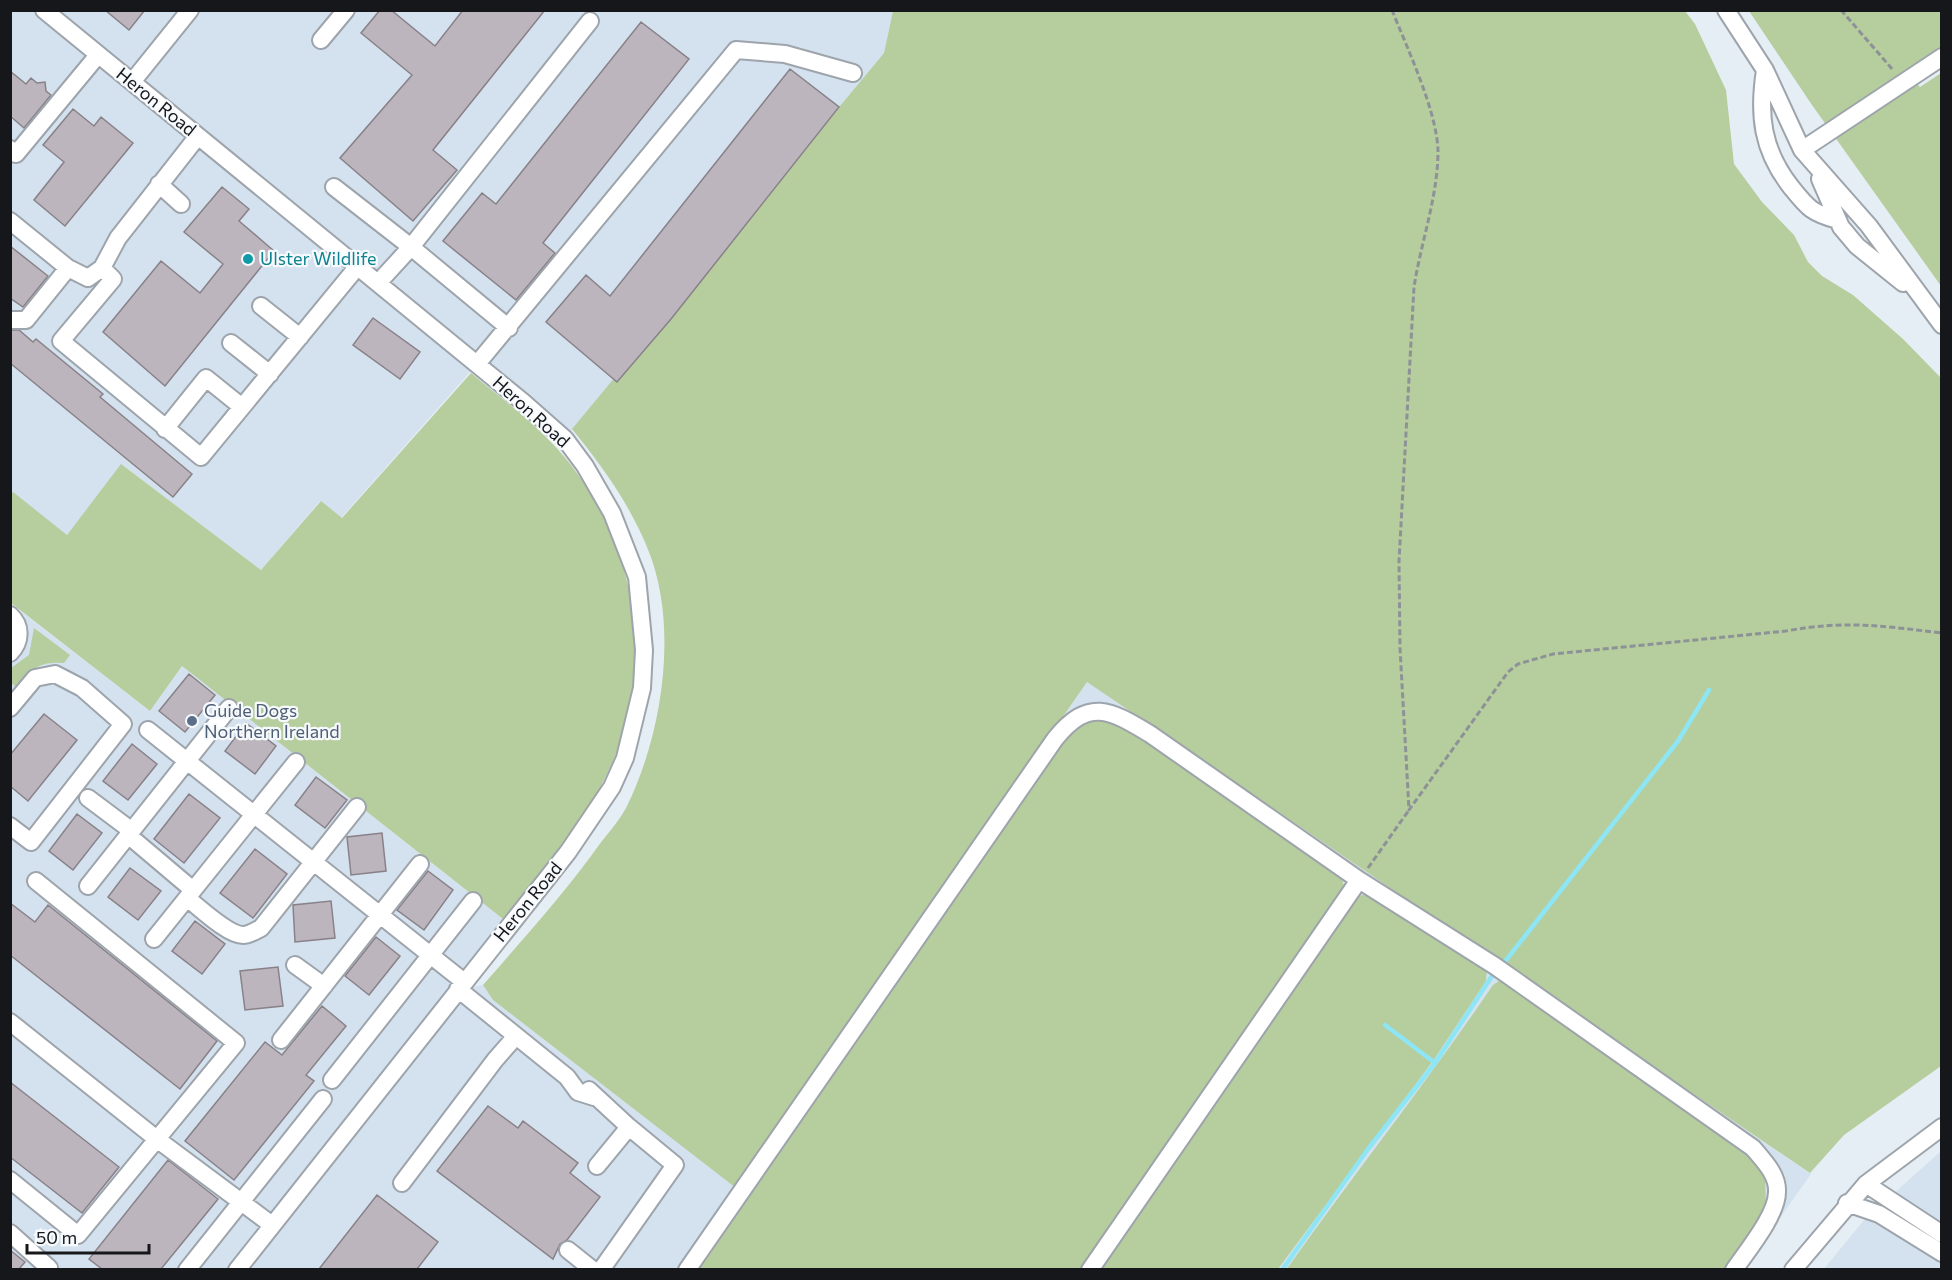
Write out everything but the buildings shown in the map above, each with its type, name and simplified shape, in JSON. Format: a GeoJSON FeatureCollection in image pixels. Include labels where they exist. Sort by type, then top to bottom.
{"type":"FeatureCollection","features":[{"type":"Feature","properties":{"kind":"street","name":"Heron Road"},"geometry":{"type":"LineString","coordinates":[[44,10],[62,16],[98,55],[358,266],[565,439],[596,484],[612,513],[637,577],[644,650],[642,688],[625,758],[612,787],[568,852],[237,1269]]}},
{"type":"Feature","properties":{"kind":"street"},"geometry":{"type":"LineString","coordinates":[[132,82],[190,10]]}},
{"type":"Feature","properties":{"kind":"street"},"geometry":{"type":"LineString","coordinates":[[321,40],[346,10]]}},
{"type":"Feature","properties":{"kind":"street"},"geometry":{"type":"LineString","coordinates":[[1726,10],[1764,70],[1802,150],[1869,226],[1941,325]]}},
{"type":"Feature","properties":{"kind":"street"},"geometry":{"type":"LineString","coordinates":[[378,284],[411,247],[591,21]]}},
{"type":"Feature","properties":{"kind":"street"},"geometry":{"type":"LineString","coordinates":[[477,364],[509,328],[735,50],[784,54],[853,73]]}},
{"type":"Feature","properties":{"kind":"street"},"geometry":{"type":"LineString","coordinates":[[10,149],[16,154],[98,55]]}},
{"type":"Feature","properties":{"kind":"street"},"geometry":{"type":"LineString","coordinates":[[1802,150],[1941,57]]}},
{"type":"Feature","properties":{"kind":"street"},"geometry":{"type":"LineString","coordinates":[[1764,70],[1760,99],[1767,147],[1776,168],[1808,208],[1818,215],[1838,219]]}},
{"type":"Feature","properties":{"kind":"street"},"geometry":{"type":"LineString","coordinates":[[10,221],[68,268],[88,278],[102,268],[118,238],[198,136]]}},
{"type":"Feature","properties":{"kind":"street"},"geometry":{"type":"LineString","coordinates":[[1813,165],[1838,219],[1857,246],[1923,299]]}},
{"type":"Feature","properties":{"kind":"street"},"geometry":{"type":"LineString","coordinates":[[159,184],[181,204]]}},
{"type":"Feature","properties":{"kind":"street"},"geometry":{"type":"LineString","coordinates":[[334,187],[509,328]]}},
{"type":"Feature","properties":{"kind":"street"},"geometry":{"type":"LineString","coordinates":[[102,268],[113,279],[61,341],[201,457],[358,266]]}},
{"type":"Feature","properties":{"kind":"street"},"geometry":{"type":"LineString","coordinates":[[10,320],[26,320],[68,268]]}},
{"type":"Feature","properties":{"kind":"street"},"geometry":{"type":"LineString","coordinates":[[261,306],[300,338]]}},
{"type":"Feature","properties":{"kind":"street"},"geometry":{"type":"LineString","coordinates":[[231,343],[270,374]]}},
{"type":"Feature","properties":{"kind":"street"},"geometry":{"type":"LineString","coordinates":[[165,429],[206,378],[242,407]]}},
{"type":"Feature","properties":{"kind":"street"},"geometry":{"type":"LineString","coordinates":[[10,615],[18,626],[20,634],[10,653]]}},
{"type":"Feature","properties":{"kind":"street"},"geometry":{"type":"LineString","coordinates":[[10,708],[35,678],[55,674],[82,688],[123,724],[31,842],[10,826]]}},
{"type":"Feature","properties":{"kind":"street"},"geometry":{"type":"LineString","coordinates":[[88,886],[229,708]]}},
{"type":"Feature","properties":{"kind":"street"},"geometry":{"type":"LineString","coordinates":[[687,1269],[1048,749],[1068,723],[1082,714],[1102,711],[1124,718],[1362,876],[1501,970],[1753,1148],[1768,1166],[1774,1177],[1778,1193],[1761,1231],[1734,1269]]}},
{"type":"Feature","properties":{"kind":"street"},"geometry":{"type":"LineString","coordinates":[[148,730],[431,954],[513,1033],[567,1077],[578,1092],[594,1097],[675,1165],[602,1269]]}},
{"type":"Feature","properties":{"kind":"street"},"geometry":{"type":"LineString","coordinates":[[154,939],[297,762]]}},
{"type":"Feature","properties":{"kind":"street"},"geometry":{"type":"LineString","coordinates":[[88,798],[130,833],[231,932],[242,935],[250,934],[261,928],[357,807]]}},
{"type":"Feature","properties":{"kind":"street"},"geometry":{"type":"LineString","coordinates":[[281,1040],[420,864]]}},
{"type":"Feature","properties":{"kind":"street"},"geometry":{"type":"LineString","coordinates":[[1090,1269],[1362,876]]}},
{"type":"Feature","properties":{"kind":"street"},"geometry":{"type":"LineString","coordinates":[[10,1180],[78,1235],[236,1043],[36,881]]}},
{"type":"Feature","properties":{"kind":"street"},"geometry":{"type":"LineString","coordinates":[[332,1080],[472,902]]}},
{"type":"Feature","properties":{"kind":"street"},"geometry":{"type":"LineString","coordinates":[[295,965],[324,986]]}},
{"type":"Feature","properties":{"kind":"street"},"geometry":{"type":"LineString","coordinates":[[10,1022],[158,1140],[272,1225]]}},
{"type":"Feature","properties":{"kind":"street"},"geometry":{"type":"LineString","coordinates":[[402,1183],[513,1033]]}},
{"type":"Feature","properties":{"kind":"street"},"geometry":{"type":"LineString","coordinates":[[187,1269],[323,1099]]}},
{"type":"Feature","properties":{"kind":"street"},"geometry":{"type":"LineString","coordinates":[[597,1166],[628,1127]]}},
{"type":"Feature","properties":{"kind":"street"},"geometry":{"type":"LineString","coordinates":[[1793,1269],[1847,1203],[1866,1184],[1941,1127]]}},
{"type":"Feature","properties":{"kind":"street"},"geometry":{"type":"LineString","coordinates":[[1866,1184],[1941,1233]]}},
{"type":"Feature","properties":{"kind":"street"},"geometry":{"type":"LineString","coordinates":[[1847,1203],[1879,1214],[1941,1253]]}},
{"type":"Feature","properties":{"kind":"street"},"geometry":{"type":"LineString","coordinates":[[10,1233],[48,1269]]}},
{"type":"Feature","properties":{"kind":"street"},"geometry":{"type":"LineString","coordinates":[[568,1250],[594,1269]]}},
{"type":"Feature","properties":{"kind":"path"},"geometry":{"type":"LineString","coordinates":[[1392,10],[1430,112],[1438,148],[1435,185],[1420,246],[1414,287],[1400,550],[1400,648],[1409,810]]}},
{"type":"Feature","properties":{"kind":"path"},"geometry":{"type":"LineString","coordinates":[[1841,10],[1904,82]]}},
{"type":"Feature","properties":{"kind":"path"},"geometry":{"type":"LineString","coordinates":[[1362,876],[1508,672],[1518,664],[1553,654],[1786,631],[1824,624],[1859,623],[1941,633]]}},
{"type":"Feature","properties":{"kind":"shaded area"},"geometry":{"type":"Polygon","coordinates":[[[11,11],[893,11],[884,53],[565,439],[477,364],[341,518],[320,501],[261,570],[122,465],[67,535],[13,493],[11,496],[11,11]]]}},
{"type":"Feature","properties":{"kind":"shaded area"},"geometry":{"type":"Polygon","coordinates":[[[10,603],[150,711],[182,666],[509,924],[459,989],[483,985],[493,1000],[735,1187],[1087,682],[1811,1174],[1744,1269],[11,1269],[10,603]]]}},
{"type":"Feature","properties":{"kind":"shaded area"},"geometry":{"type":"Polygon","coordinates":[[[1941,1151],[1941,1269],[1823,1270],[1864,1220],[1941,1151]]]}},
{"type":"Feature","properties":{"kind":"green space"},"geometry":{"type":"Polygon","coordinates":[[[893,11],[1685,11],[1695,24],[1726,90],[1734,164],[1762,202],[1794,235],[1808,262],[1822,276],[1853,295],[1903,339],[1941,378],[1941,1066],[1844,1135],[1810,1173],[1087,682],[736,1188],[493,1000],[483,985],[572,881],[626,808],[649,748],[662,682],[663,614],[658,582],[649,552],[634,519],[615,488],[572,429],[884,53],[893,11]]]}},
{"type":"Feature","properties":{"kind":"green space"},"geometry":{"type":"Polygon","coordinates":[[[1749,11],[1941,11],[1941,53],[1909,75],[1920,87],[1941,73],[1941,286],[1812,105],[1749,11]]]}},
{"type":"Feature","properties":{"kind":"green space"},"geometry":{"type":"Polygon","coordinates":[[[471,373],[541,432],[576,471],[597,505],[614,541],[626,579],[634,619],[636,658],[632,698],[622,737],[611,765],[582,821],[503,919],[182,666],[150,711],[11,603],[10,496],[13,492],[67,535],[121,464],[261,570],[321,501],[342,518],[471,373]]]}},
{"type":"Feature","properties":{"kind":"green space"},"geometry":{"type":"Polygon","coordinates":[[[34,628],[70,655],[64,663],[48,663],[36,668],[26,675],[16,687],[11,683],[11,668],[29,655],[34,628]]]}},
{"type":"Feature","properties":{"kind":"green space"},"geometry":{"type":"Polygon","coordinates":[[[1088,717],[1127,724],[1341,874],[1345,892],[1084,1269],[695,1270],[1070,727],[1088,717]]]}},
{"type":"Feature","properties":{"kind":"green space"},"geometry":{"type":"Polygon","coordinates":[[[1363,895],[1380,897],[1487,968],[1486,981],[1435,1058],[1278,1269],[1093,1270],[1355,897],[1363,895]]]}},
{"type":"Feature","properties":{"kind":"green space"},"geometry":{"type":"Polygon","coordinates":[[[1502,979],[1732,1137],[1765,1174],[1766,1209],[1729,1269],[1286,1270],[1493,985],[1502,979]]]}},
{"type":"Feature","properties":{"kind":"waterway"},"geometry":{"type":"LineString","coordinates":[[1503,964],[1678,741],[1709,690]]}},
{"type":"Feature","properties":{"kind":"waterway"},"geometry":{"type":"LineString","coordinates":[[1435,1063],[1492,976]]}},
{"type":"Feature","properties":{"kind":"waterway"},"geometry":{"type":"LineString","coordinates":[[1282,1270],[1368,1149],[1435,1063],[1385,1025]]}},
{"type":"Feature","properties":{"kind":"place","name":"Ulster Wildlife"},"geometry":{"type":"Point","coordinates":[248,259]}},
{"type":"Feature","properties":{"kind":"place","name":"Guide Dogs Northern Ireland"},"geometry":{"type":"Point","coordinates":[192,721]}}]}
